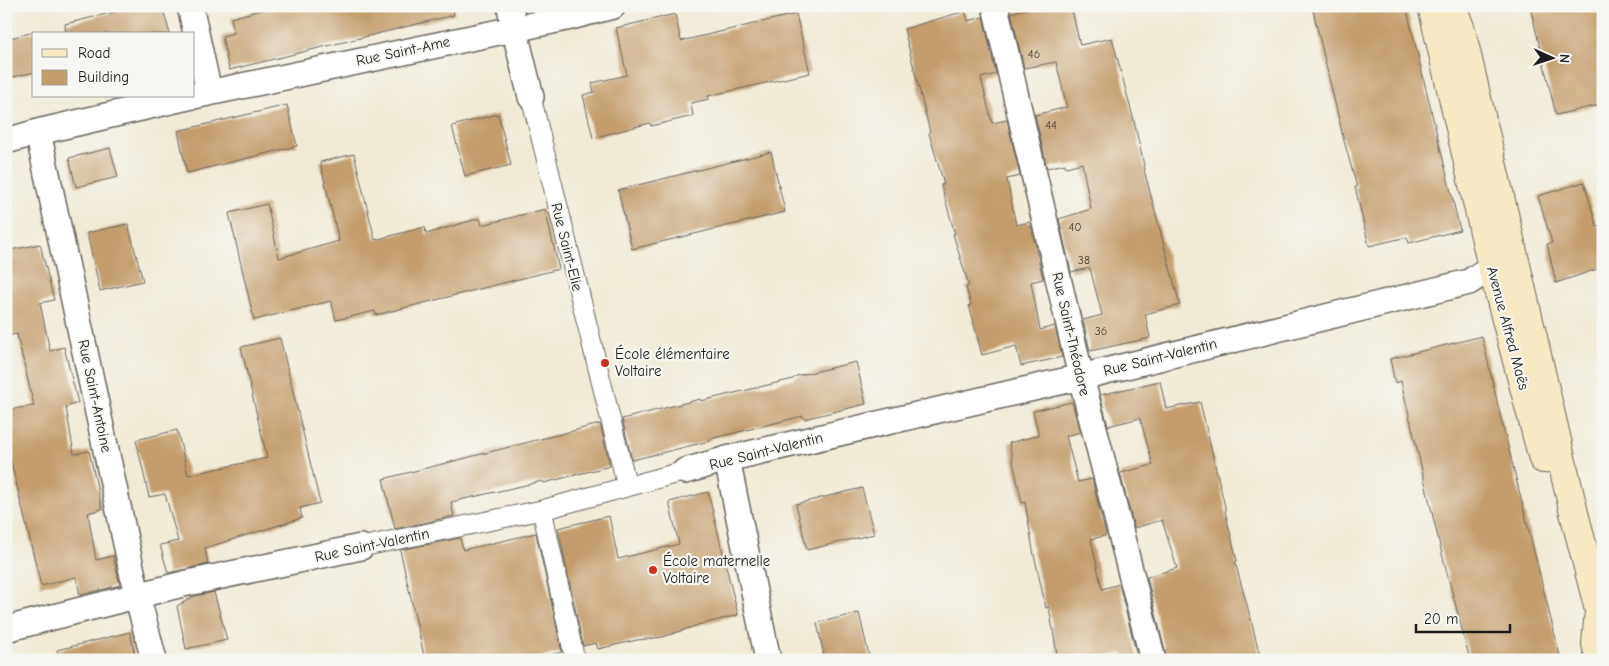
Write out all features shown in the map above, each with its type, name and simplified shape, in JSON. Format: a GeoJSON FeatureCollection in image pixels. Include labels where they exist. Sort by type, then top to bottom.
{"type":"FeatureCollection","features":[{"type":"Feature","properties":{"kind":"main road","name":"Avenue Alfred Maës"},"geometry":{"type":"LineString","coordinates":[[1432,6],[1492,267],[1558,519],[1585,632],[1599,649]]}},
{"type":"Feature","properties":{"kind":"main road","name":"Avenue Alfred Maës"},"geometry":{"type":"LineString","coordinates":[[1452,6],[1461,30],[1574,514],[1600,610],[1599,649]]}},
{"type":"Feature","properties":{"kind":"street"},"geometry":{"type":"LineString","coordinates":[[190,6],[192,32]]}},
{"type":"Feature","properties":{"kind":"street","name":"Rue Saint-Ame"},"geometry":{"type":"LineString","coordinates":[[198,95],[512,17],[571,17],[613,6]]}},
{"type":"Feature","properties":{"kind":"street","name":"Rue Saint-Théodore"},"geometry":{"type":"LineString","coordinates":[[995,6],[1080,376],[1153,660]]}},
{"type":"Feature","properties":{"kind":"street","name":"Rue Saint-Elie"},"geometry":{"type":"LineString","coordinates":[[512,17],[530,97],[627,486]]}},
{"type":"Feature","properties":{"kind":"street"},"geometry":{"type":"LineString","coordinates":[[195,62],[198,95]]}},
{"type":"Feature","properties":{"kind":"street","name":"Rue Saint-Ame"},"geometry":{"type":"LineString","coordinates":[[6,141],[185,98]]}},
{"type":"Feature","properties":{"kind":"street","name":"Rue Saint-Antoine"},"geometry":{"type":"LineString","coordinates":[[38,132],[137,595],[154,660]]}},
{"type":"Feature","properties":{"kind":"street","name":"Rue Saint-Valentin"},"geometry":{"type":"LineString","coordinates":[[6,629],[183,584],[542,510],[727,459],[1470,282],[1492,267],[1512,245]]}},
{"type":"Feature","properties":{"kind":"street"},"geometry":{"type":"LineString","coordinates":[[727,459],[768,660]]}},
{"type":"Feature","properties":{"kind":"street"},"geometry":{"type":"LineString","coordinates":[[542,510],[575,660]]}},
{"type":"Feature","properties":{"kind":"building"},"geometry":{"type":"Polygon","coordinates":[[[139,6],[162,6],[169,32],[66,32],[65,24],[139,6]]]}},
{"type":"Feature","properties":{"kind":"building"},"geometry":{"type":"Polygon","coordinates":[[[275,6],[453,6],[454,15],[229,70],[222,36],[234,33],[231,18],[275,6]]]}},
{"type":"Feature","properties":{"kind":"building"},"geometry":{"type":"Polygon","coordinates":[[[1037,6],[1071,6],[1080,45],[1112,38],[1134,121],[1144,170],[1180,305],[1145,314],[1150,338],[1090,351],[1083,320],[1102,315],[1090,268],[1071,272],[1059,219],[1091,209],[1082,163],[1066,167],[1065,164],[1047,168],[1035,115],[1067,107],[1056,62],[1024,68],[1011,13],[1037,6]]]}},
{"type":"Feature","properties":{"kind":"building"},"geometry":{"type":"Polygon","coordinates":[[[1312,6],[1406,6],[1460,230],[1409,243],[1407,237],[1369,246],[1355,187],[1357,187],[1344,141],[1312,6]]]}},
{"type":"Feature","properties":{"kind":"building"},"geometry":{"type":"Polygon","coordinates":[[[1530,6],[1603,6],[1603,104],[1556,115],[1530,6]]]}},
{"type":"Feature","properties":{"kind":"building"},"geometry":{"type":"Polygon","coordinates":[[[965,11],[968,21],[983,17],[996,74],[981,78],[992,123],[1007,120],[1020,176],[1007,179],[1016,225],[1030,222],[1043,279],[1031,282],[1040,330],[1055,326],[1062,357],[1021,366],[1016,346],[982,355],[969,305],[971,305],[966,287],[969,286],[953,234],[955,234],[941,185],[944,184],[929,133],[904,29],[965,11]]]}},
{"type":"Feature","properties":{"kind":"building"},"geometry":{"type":"Polygon","coordinates":[[[675,14],[681,41],[796,14],[810,73],[708,96],[709,99],[691,103],[693,116],[651,126],[650,123],[593,138],[583,95],[594,92],[592,83],[627,75],[616,28],[675,14]]]}},
{"type":"Feature","properties":{"kind":"building"},"geometry":{"type":"Polygon","coordinates":[[[32,32],[32,72],[6,79],[6,39],[32,32]]]}},
{"type":"Feature","properties":{"kind":"building"},"geometry":{"type":"Polygon","coordinates":[[[287,105],[297,146],[187,173],[178,131],[287,105]]]}},
{"type":"Feature","properties":{"kind":"building"},"geometry":{"type":"Polygon","coordinates":[[[498,114],[511,165],[465,176],[452,126],[498,114]]]}},
{"type":"Feature","properties":{"kind":"building"},"geometry":{"type":"Polygon","coordinates":[[[110,148],[118,177],[76,187],[69,158],[110,148]]]}},
{"type":"Feature","properties":{"kind":"building"},"geometry":{"type":"Polygon","coordinates":[[[771,152],[785,212],[632,249],[618,190],[771,152]]]}},
{"type":"Feature","properties":{"kind":"building"},"geometry":{"type":"Polygon","coordinates":[[[354,154],[375,240],[425,227],[426,234],[480,218],[482,225],[545,209],[559,269],[376,315],[375,311],[336,320],[331,301],[254,320],[229,213],[267,204],[279,258],[339,241],[320,162],[354,154]]]}},
{"type":"Feature","properties":{"kind":"building"},"geometry":{"type":"Polygon","coordinates":[[[1584,182],[1597,227],[1603,225],[1603,267],[1556,283],[1547,244],[1552,243],[1538,196],[1584,182]]]}},
{"type":"Feature","properties":{"kind":"building"},"geometry":{"type":"Polygon","coordinates":[[[128,224],[143,281],[100,291],[87,233],[128,224]]]}},
{"type":"Feature","properties":{"kind":"building"},"geometry":{"type":"Polygon","coordinates":[[[40,244],[54,300],[40,303],[50,351],[64,347],[78,403],[66,407],[74,454],[89,451],[102,509],[88,513],[96,560],[113,556],[120,585],[80,595],[76,577],[41,586],[6,441],[6,410],[34,406],[17,334],[6,336],[6,251],[40,244]]]}},
{"type":"Feature","properties":{"kind":"building"},"geometry":{"type":"Polygon","coordinates":[[[1482,336],[1561,660],[1470,660],[1440,546],[1401,381],[1395,383],[1390,359],[1482,336]]]}},
{"type":"Feature","properties":{"kind":"building"},"geometry":{"type":"Polygon","coordinates":[[[280,338],[320,503],[300,508],[302,518],[205,548],[208,564],[168,573],[160,545],[178,541],[165,494],[149,497],[136,440],[177,430],[188,475],[267,458],[241,347],[280,338]]]}},
{"type":"Feature","properties":{"kind":"building"},"geometry":{"type":"Polygon","coordinates":[[[856,362],[866,404],[804,419],[803,416],[632,460],[622,419],[700,399],[701,401],[793,379],[796,376],[856,362]]]}},
{"type":"Feature","properties":{"kind":"building"},"geometry":{"type":"Polygon","coordinates":[[[1160,381],[1166,409],[1200,402],[1237,561],[1235,562],[1261,660],[1167,660],[1147,577],[1177,568],[1162,520],[1134,528],[1120,473],[1153,465],[1140,418],[1108,426],[1100,395],[1160,381]]]}},
{"type":"Feature","properties":{"kind":"building"},"geometry":{"type":"Polygon","coordinates":[[[1072,402],[1080,432],[1066,436],[1078,482],[1092,479],[1106,535],[1091,539],[1102,589],[1119,584],[1138,660],[1124,660],[1123,653],[1097,660],[1058,660],[1049,607],[1046,608],[1025,502],[1022,503],[1009,443],[1039,435],[1033,411],[1072,402]]]}},
{"type":"Feature","properties":{"kind":"building"},"geometry":{"type":"Polygon","coordinates":[[[600,424],[610,466],[544,483],[543,481],[451,502],[454,516],[395,529],[383,479],[600,424]]]}},
{"type":"Feature","properties":{"kind":"building"},"geometry":{"type":"Polygon","coordinates":[[[862,488],[874,534],[807,550],[796,504],[862,488]]]}},
{"type":"Feature","properties":{"kind":"building","name":"École maternelle Voltaire"},"geometry":{"type":"Polygon","coordinates":[[[708,492],[738,615],[698,625],[663,637],[637,640],[598,649],[596,643],[583,646],[558,528],[609,516],[618,559],[679,544],[669,502],[708,492]]]}},
{"type":"Feature","properties":{"kind":"building"},"geometry":{"type":"Polygon","coordinates":[[[536,533],[562,652],[531,660],[425,660],[400,550],[460,538],[463,550],[536,533]]]}},
{"type":"Feature","properties":{"kind":"building"},"geometry":{"type":"Polygon","coordinates":[[[214,592],[227,640],[186,649],[177,606],[195,596],[214,592]]]}},
{"type":"Feature","properties":{"kind":"building"},"geometry":{"type":"Polygon","coordinates":[[[859,613],[870,660],[825,660],[817,623],[859,613]]]}},
{"type":"Feature","properties":{"kind":"building"},"geometry":{"type":"Polygon","coordinates":[[[130,632],[136,660],[58,660],[57,650],[130,632]]]}},
{"type":"Feature","properties":{"kind":"place","name":"École élémentaire Voltaire"},"geometry":{"type":"Point","coordinates":[605,363]}},
{"type":"Feature","properties":{"kind":"place","name":"École maternelle Voltaire"},"geometry":{"type":"Point","coordinates":[653,570]}}]}
